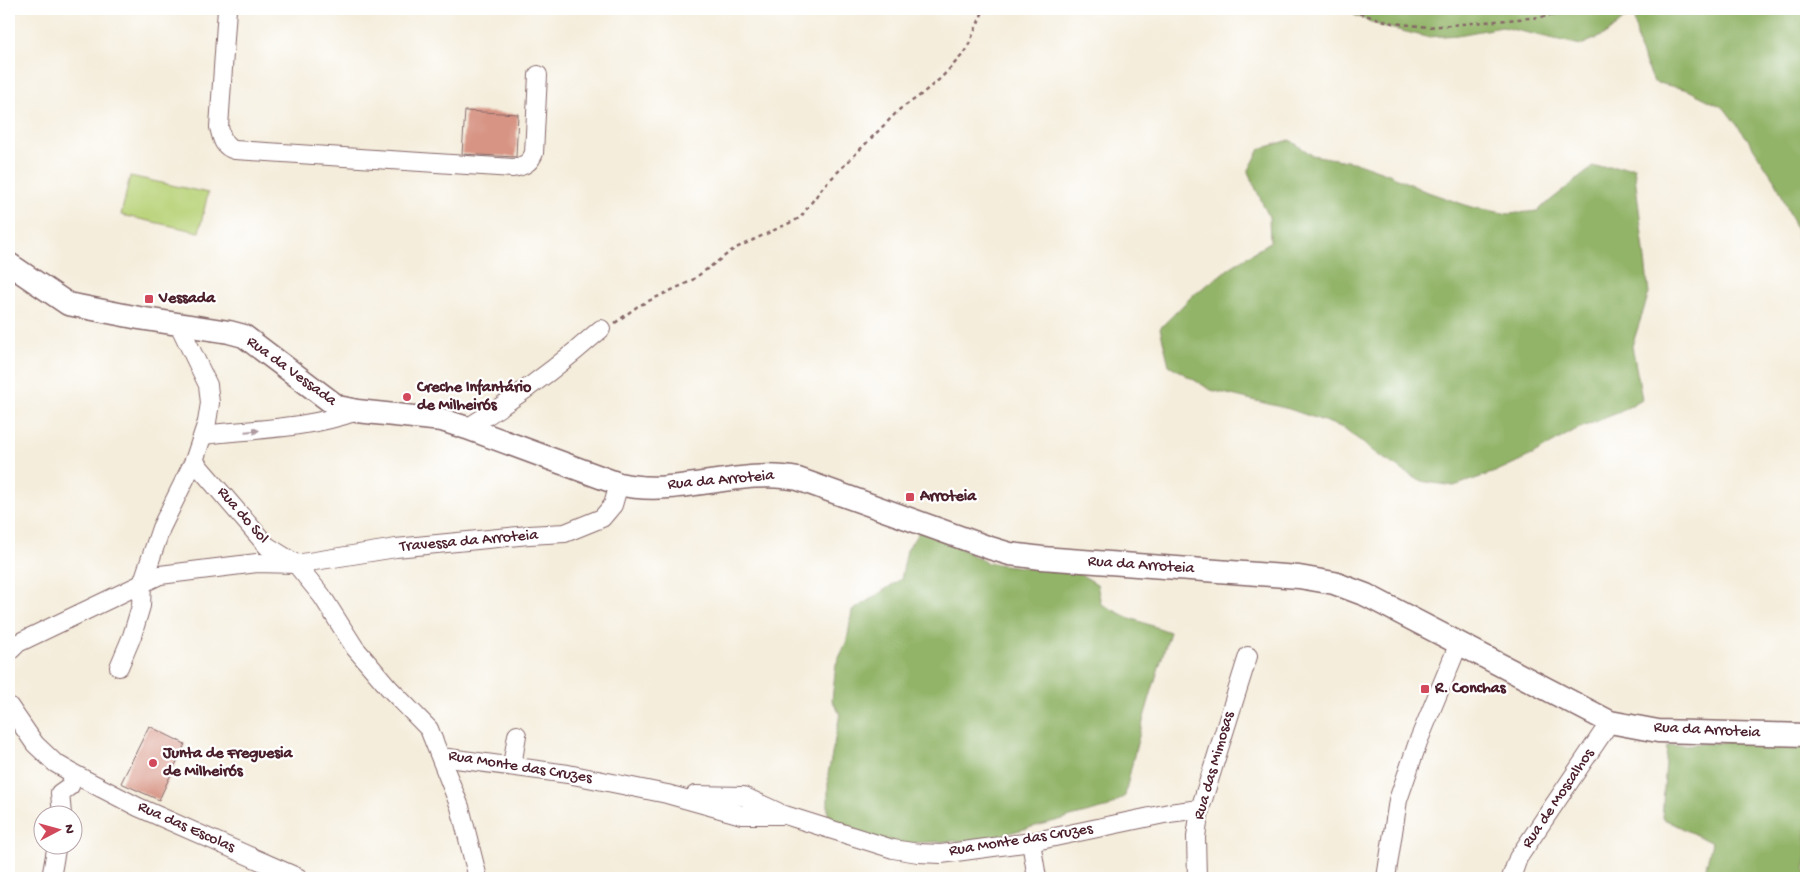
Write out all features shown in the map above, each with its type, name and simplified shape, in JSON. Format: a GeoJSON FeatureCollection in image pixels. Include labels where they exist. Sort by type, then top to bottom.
{"type":"FeatureCollection","features":[{"type":"Feature","properties":{"kind":"main road","name":"Rua da Vessada"},"geometry":{"type":"LineString","coordinates":[[9,264],[68,304],[244,336],[338,407],[357,411],[442,420],[467,428]]}},
{"type":"Feature","properties":{"kind":"main road","name":"Rua da Arroteia"},"geometry":{"type":"LineString","coordinates":[[467,428],[619,484],[632,487],[665,487],[766,475],[783,476],[798,479],[1010,554],[1299,577],[1334,583],[1366,595],[1610,722],[1658,731],[1806,735]]}},
{"type":"Feature","properties":{"kind":"street"},"geometry":{"type":"LineString","coordinates":[[227,9],[219,127],[223,144],[235,150],[503,167],[523,166],[531,161],[534,153],[538,75]]}},
{"type":"Feature","properties":{"kind":"street"},"geometry":{"type":"LineString","coordinates":[[119,667],[132,636],[141,606],[142,584],[161,528],[194,461],[210,403],[208,385],[180,324]]}},
{"type":"Feature","properties":{"kind":"street"},"geometry":{"type":"LineString","coordinates":[[467,428],[526,390],[562,363],[601,329]]}},
{"type":"Feature","properties":{"kind":"street"},"geometry":{"type":"LineString","coordinates":[[203,434],[302,426],[335,419],[357,411]]}},
{"type":"Feature","properties":{"kind":"street","name":"Rua do Sol"},"geometry":{"type":"LineString","coordinates":[[194,461],[267,546],[296,564]]}},
{"type":"Feature","properties":{"kind":"street","name":"Travessa da Arroteia"},"geometry":{"type":"LineString","coordinates":[[296,564],[396,548],[529,535],[565,534],[602,518],[612,505],[619,484]]}},
{"type":"Feature","properties":{"kind":"street"},"geometry":{"type":"LineString","coordinates":[[9,652],[18,643],[160,576],[257,563],[296,564]]}},
{"type":"Feature","properties":{"kind":"street","name":"Rua Monte das Cruzes"},"geometry":{"type":"LineString","coordinates":[[296,564],[322,596],[355,648],[389,688],[429,729],[441,757],[568,774],[667,794],[742,815],[785,815],[893,849],[918,853],[941,854],[1031,842],[1169,813],[1200,810]]}},
{"type":"Feature","properties":{"kind":"street"},"geometry":{"type":"LineString","coordinates":[[1386,878],[1398,800],[1418,742],[1460,643]]}},
{"type":"Feature","properties":{"kind":"street","name":"Rua das Mimosas"},"geometry":{"type":"LineString","coordinates":[[1197,878],[1196,838],[1200,810],[1248,656]]}},
{"type":"Feature","properties":{"kind":"street","name":"Rua das Escolas"},"geometry":{"type":"LineString","coordinates":[[9,706],[35,744],[72,780],[299,878]]}},
{"type":"Feature","properties":{"kind":"street","name":"Rua de Moscalhos"},"geometry":{"type":"LineString","coordinates":[[1511,878],[1518,858],[1610,722]]}},
{"type":"Feature","properties":{"kind":"street"},"geometry":{"type":"LineString","coordinates":[[512,766],[517,735]]}},
{"type":"Feature","properties":{"kind":"street"},"geometry":{"type":"LineString","coordinates":[[441,757],[460,807],[478,878]]}},
{"type":"Feature","properties":{"kind":"street"},"geometry":{"type":"LineString","coordinates":[[62,804],[60,793],[72,780]]}},
{"type":"Feature","properties":{"kind":"street"},"geometry":{"type":"LineString","coordinates":[[1031,842],[1037,878]]}},
{"type":"Feature","properties":{"kind":"street"},"geometry":{"type":"LineString","coordinates":[[51,878],[55,854]]}},
{"type":"Feature","properties":{"kind":"path"},"geometry":{"type":"LineString","coordinates":[[601,329],[610,327],[638,306],[690,281],[734,249],[800,218],[823,187],[900,110],[918,98],[941,78],[966,50],[984,9]]}},
{"type":"Feature","properties":{"kind":"path"},"geometry":{"type":"LineString","coordinates":[[1344,9],[1393,23],[1428,27],[1541,17],[1598,9]]}},
{"type":"Feature","properties":{"kind":"green space"},"geometry":{"type":"Polygon","coordinates":[[[1355,9],[1806,9],[1806,320],[1804,279],[1796,229],[1777,184],[1747,138],[1724,108],[1688,90],[1654,82],[1639,48],[1633,12],[1606,34],[1581,45],[1502,27],[1458,35],[1427,37],[1381,26],[1354,15],[1355,9]]]}},
{"type":"Feature","properties":{"kind":"green space"},"geometry":{"type":"Polygon","coordinates":[[[1290,140],[1312,155],[1358,163],[1389,174],[1422,190],[1471,207],[1509,214],[1537,211],[1593,167],[1634,167],[1649,293],[1632,346],[1642,399],[1620,412],[1575,430],[1532,455],[1495,472],[1454,486],[1420,481],[1378,455],[1344,428],[1289,409],[1211,390],[1169,365],[1160,328],[1192,296],[1231,267],[1270,242],[1269,217],[1248,172],[1260,149],[1290,140]]]}},
{"type":"Feature","properties":{"kind":"green space"},"geometry":{"type":"Polygon","coordinates":[[[130,176],[208,193],[199,232],[121,215],[130,176]]]}},
{"type":"Feature","properties":{"kind":"green space"},"geometry":{"type":"Polygon","coordinates":[[[922,527],[987,563],[1080,574],[1097,584],[1101,604],[1127,617],[1170,632],[1151,693],[1125,796],[1109,807],[982,840],[886,844],[828,822],[828,774],[840,714],[832,700],[836,664],[847,641],[852,611],[901,579],[907,550],[922,527]]]}},
{"type":"Feature","properties":{"kind":"green space"},"geometry":{"type":"Polygon","coordinates":[[[1754,740],[1806,742],[1806,878],[1703,878],[1712,843],[1662,818],[1667,746],[1754,740]]]}},
{"type":"Feature","properties":{"kind":"building"},"geometry":{"type":"Polygon","coordinates":[[[465,111],[518,114],[516,157],[462,154],[465,111]]]}},
{"type":"Feature","properties":{"kind":"building","name":"Junta de Freguesia de Milheirós"},"geometry":{"type":"Polygon","coordinates":[[[149,726],[185,744],[159,800],[121,783],[149,726]]]}},
{"type":"Feature","properties":{"kind":"place","name":"Vessada"},"geometry":{"type":"Point","coordinates":[149,299]}},
{"type":"Feature","properties":{"kind":"place","name":"Creche Infantário de Milheirós"},"geometry":{"type":"Point","coordinates":[407,397]}},
{"type":"Feature","properties":{"kind":"place","name":"Arroteia"},"geometry":{"type":"Point","coordinates":[910,497]}},
{"type":"Feature","properties":{"kind":"place","name":"R. Conchas"},"geometry":{"type":"Point","coordinates":[1425,689]}},
{"type":"Feature","properties":{"kind":"place","name":"Junta de Freguesia de Milheirós"},"geometry":{"type":"Point","coordinates":[153,763]}}]}
